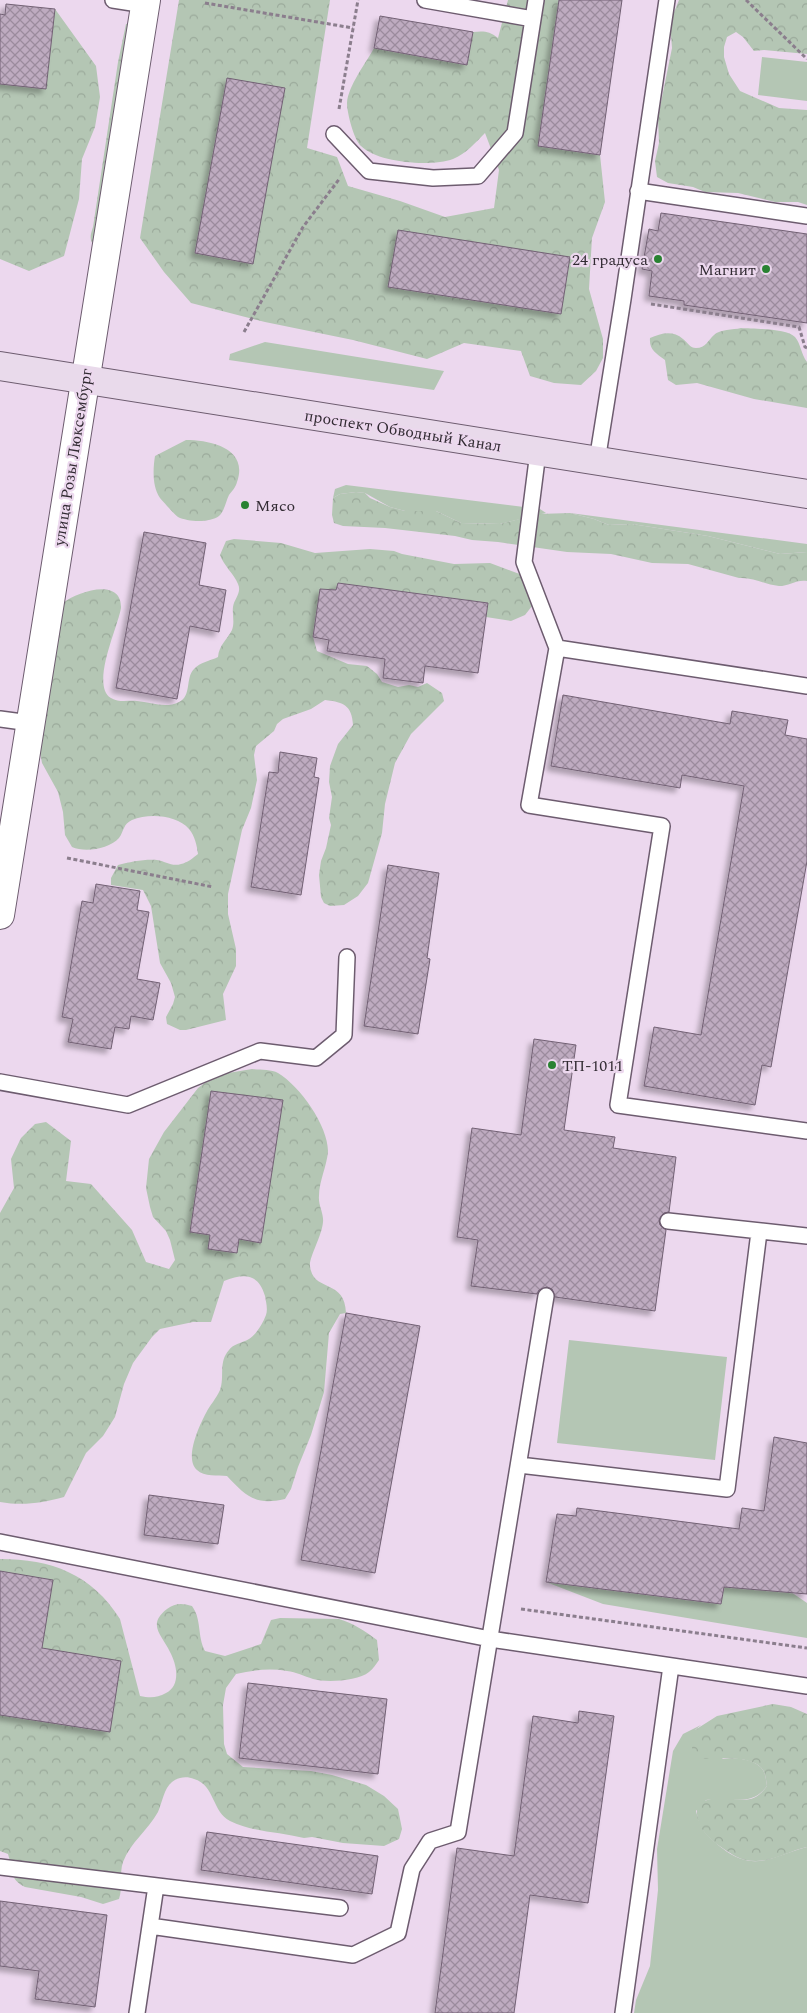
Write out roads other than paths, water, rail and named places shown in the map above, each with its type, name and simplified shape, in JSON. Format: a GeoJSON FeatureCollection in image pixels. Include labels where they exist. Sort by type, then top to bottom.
{"type":"FeatureCollection","features":[{"type":"Feature","properties":{"kind":"main road","name":"проспект Обводный Канал"},"geometry":{"type":"LineString","coordinates":[[0,366],[84,381],[807,494]]}},
{"type":"Feature","properties":{"kind":"street","name":"улица Розы Люксембург"},"geometry":{"type":"LineString","coordinates":[[0,915],[145,3]]}},
{"type":"Feature","properties":{"kind":"lane"},"geometry":{"type":"LineString","coordinates":[[113,0],[145,3]]}},
{"type":"Feature","properties":{"kind":"lane"},"geometry":{"type":"LineString","coordinates":[[424,0],[533,19]]}},
{"type":"Feature","properties":{"kind":"lane"},"geometry":{"type":"LineString","coordinates":[[334,134],[369,171],[434,178],[478,176],[515,133],[536,0]]}},
{"type":"Feature","properties":{"kind":"lane"},"geometry":{"type":"LineString","coordinates":[[597,461],[667,0]]}},
{"type":"Feature","properties":{"kind":"lane"},"geometry":{"type":"LineString","coordinates":[[638,191],[807,216]]}},
{"type":"Feature","properties":{"kind":"lane"},"geometry":{"type":"LineString","coordinates":[[538,452],[524,562],[557,648],[529,805],[662,826],[618,1105],[807,1130]]}},
{"type":"Feature","properties":{"kind":"lane"},"geometry":{"type":"LineString","coordinates":[[557,648],[807,686]]}},
{"type":"Feature","properties":{"kind":"lane"},"geometry":{"type":"LineString","coordinates":[[0,719],[30,723]]}},
{"type":"Feature","properties":{"kind":"lane"},"geometry":{"type":"LineString","coordinates":[[0,1082],[128,1105],[260,1051],[316,1058],[344,1035],[347,957]]}},
{"type":"Feature","properties":{"kind":"lane"},"geometry":{"type":"LineString","coordinates":[[668,1221],[807,1236]]}},
{"type":"Feature","properties":{"kind":"lane"},"geometry":{"type":"LineString","coordinates":[[519,1465],[727,1489],[759,1232]]}},
{"type":"Feature","properties":{"kind":"lane"},"geometry":{"type":"LineString","coordinates":[[150,1926],[353,1954],[398,1933],[412,1869],[430,1841],[458,1832],[546,1296]]}},
{"type":"Feature","properties":{"kind":"lane"},"geometry":{"type":"LineString","coordinates":[[0,1542],[490,1638],[807,1686]]}},
{"type":"Feature","properties":{"kind":"lane"},"geometry":{"type":"LineString","coordinates":[[623,2013],[671,1666]]}},
{"type":"Feature","properties":{"kind":"lane"},"geometry":{"type":"LineString","coordinates":[[0,1867],[340,1908]]}},
{"type":"Feature","properties":{"kind":"lane"},"geometry":{"type":"LineString","coordinates":[[137,2013],[156,1886]]}},
{"type":"Feature","properties":{"kind":"place","name":"24 градуса"},"geometry":{"type":"Point","coordinates":[658,259]}},
{"type":"Feature","properties":{"kind":"place","name":"Магнит"},"geometry":{"type":"Point","coordinates":[766,269]}},
{"type":"Feature","properties":{"kind":"place","name":"Мясо"},"geometry":{"type":"Point","coordinates":[245,505]}},
{"type":"Feature","properties":{"kind":"place","name":"ТП-1011"},"geometry":{"type":"Point","coordinates":[552,1065]}}]}
